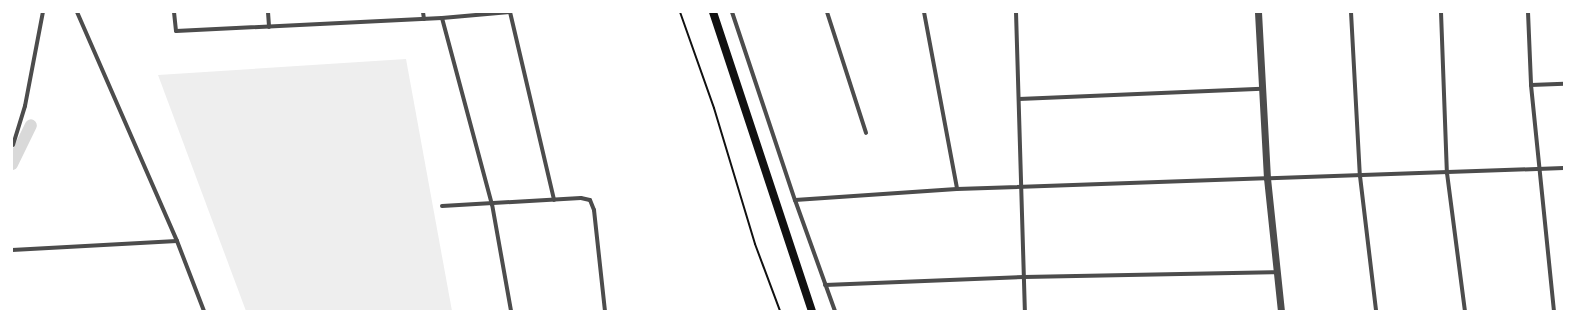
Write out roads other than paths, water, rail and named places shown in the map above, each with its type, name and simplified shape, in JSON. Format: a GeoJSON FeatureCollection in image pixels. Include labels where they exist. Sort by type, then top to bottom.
{"type":"FeatureCollection","features":[{"type":"Feature","properties":{"kind":"main road"},"geometry":{"type":"LineString","coordinates":[[713,12],[812,311]]}},
{"type":"Feature","properties":{"kind":"street"},"geometry":{"type":"LineString","coordinates":[[13,145],[25,106],[43,12]]}},
{"type":"Feature","properties":{"kind":"street"},"geometry":{"type":"LineString","coordinates":[[77,12],[176,241],[204,311]]}},
{"type":"Feature","properties":{"kind":"street"},"geometry":{"type":"LineString","coordinates":[[174,12],[176,31],[442,18],[510,12],[554,200]]}},
{"type":"Feature","properties":{"kind":"street"},"geometry":{"type":"LineString","coordinates":[[268,12],[269,27]]}},
{"type":"Feature","properties":{"kind":"street"},"geometry":{"type":"LineString","coordinates":[[423,12],[424,19]]}},
{"type":"Feature","properties":{"kind":"street"},"geometry":{"type":"LineString","coordinates":[[732,12],[740,41],[835,311]]}},
{"type":"Feature","properties":{"kind":"street"},"geometry":{"type":"LineString","coordinates":[[827,12],[866,133]]}},
{"type":"Feature","properties":{"kind":"street"},"geometry":{"type":"LineString","coordinates":[[924,12],[957,189]]}},
{"type":"Feature","properties":{"kind":"street"},"geometry":{"type":"LineString","coordinates":[[1016,12],[1025,311]]}},
{"type":"Feature","properties":{"kind":"street"},"geometry":{"type":"LineString","coordinates":[[1258,12],[1267,178],[1281,311]]}},
{"type":"Feature","properties":{"kind":"street"},"geometry":{"type":"LineString","coordinates":[[1351,12],[1360,176],[1376,311]]}},
{"type":"Feature","properties":{"kind":"street"},"geometry":{"type":"LineString","coordinates":[[1441,12],[1447,173],[1465,311]]}},
{"type":"Feature","properties":{"kind":"street"},"geometry":{"type":"LineString","coordinates":[[1528,12],[1531,84],[1538,169],[1554,311]]}},
{"type":"Feature","properties":{"kind":"street"},"geometry":{"type":"LineString","coordinates":[[442,18],[492,204],[511,311]]}},
{"type":"Feature","properties":{"kind":"street"},"geometry":{"type":"LineString","coordinates":[[1531,84],[1564,84]]}},
{"type":"Feature","properties":{"kind":"street"},"geometry":{"type":"LineString","coordinates":[[1019,99],[1262,89]]}},
{"type":"Feature","properties":{"kind":"street"},"geometry":{"type":"LineString","coordinates":[[795,200],[1021,186],[1360,176],[1564,168]]}},
{"type":"Feature","properties":{"kind":"street"},"geometry":{"type":"LineString","coordinates":[[442,206],[580,198],[590,200],[594,210],[605,311]]}},
{"type":"Feature","properties":{"kind":"street"},"geometry":{"type":"LineString","coordinates":[[12,250],[176,241]]}},
{"type":"Feature","properties":{"kind":"street"},"geometry":{"type":"LineString","coordinates":[[825,285],[1024,277],[1277,272]]}},
{"type":"Feature","properties":{"kind":"waterway"},"geometry":{"type":"LineString","coordinates":[[12,164],[31,125]]}}]}
